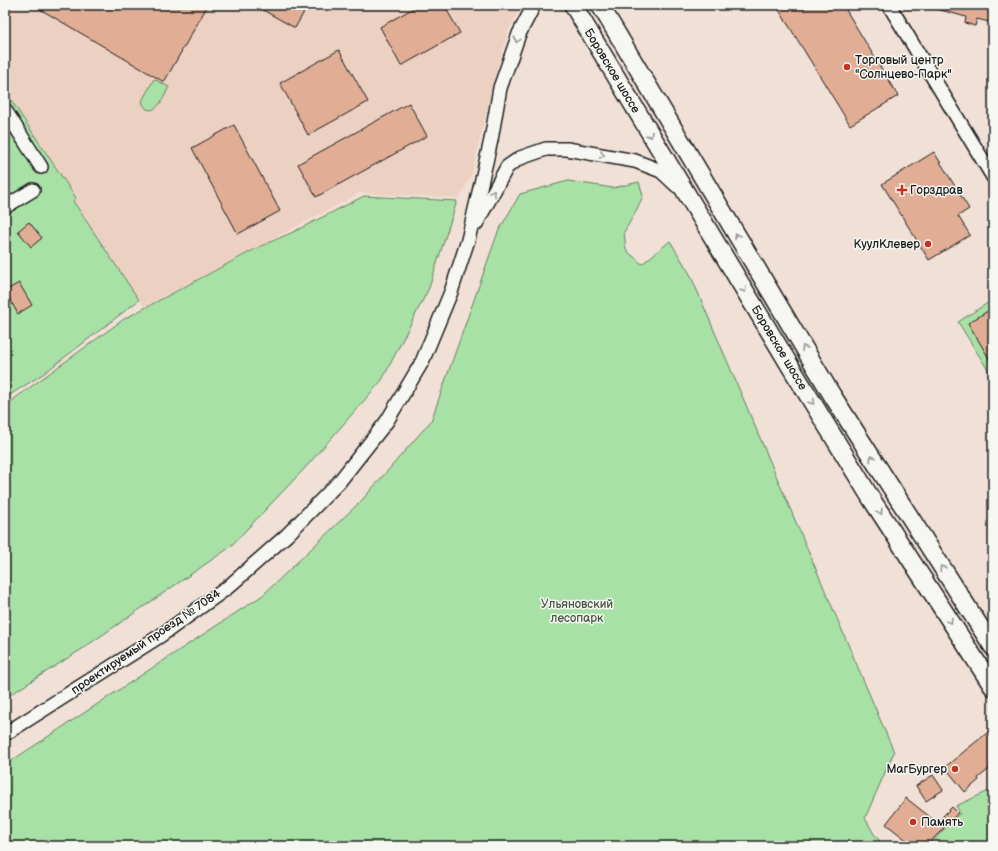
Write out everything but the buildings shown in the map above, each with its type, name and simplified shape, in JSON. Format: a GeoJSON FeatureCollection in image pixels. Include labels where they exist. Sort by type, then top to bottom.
{"type":"FeatureCollection","features":[{"type":"Feature","properties":{"kind":"main road","name":"Боровское шоссе"},"geometry":{"type":"LineString","coordinates":[[573,5],[872,500],[993,687]]}},
{"type":"Feature","properties":{"kind":"main road","name":"Боровское шоссе"},"geometry":{"type":"LineString","coordinates":[[600,5],[832,395],[993,647]]}},
{"type":"Feature","properties":{"kind":"street","name":"проектируемый проезд № 7084"},"geometry":{"type":"LineString","coordinates":[[5,734],[160,636],[226,588],[287,535],[339,482],[387,421],[422,362],[451,292],[468,240],[491,140],[500,88],[519,34],[534,5]]}},
{"type":"Feature","properties":{"kind":"street"},"geometry":{"type":"LineString","coordinates":[[889,5],[993,177]]}},
{"type":"Feature","properties":{"kind":"street"},"geometry":{"type":"LineString","coordinates":[[5,110],[41,167]]}},
{"type":"Feature","properties":{"kind":"street","name":"проектируемый проезд № 7084"},"geometry":{"type":"LineString","coordinates":[[468,240],[507,167],[520,158],[546,149],[567,149],[635,161],[661,171],[688,197]]}},
{"type":"Feature","properties":{"kind":"street"},"geometry":{"type":"LineString","coordinates":[[5,207],[33,190]]}},
{"type":"Feature","properties":{"kind":"shaded area"},"geometry":{"type":"Polygon","coordinates":[[[5,5],[522,5],[508,32],[495,77],[471,176],[459,198],[360,193],[144,307],[73,200],[76,198],[5,91],[5,5]]]}},
{"type":"Feature","properties":{"kind":"green space"},"geometry":{"type":"Polygon","coordinates":[[[154,79],[169,87],[158,106],[151,110],[146,108],[142,101],[154,79]]]}},
{"type":"Feature","properties":{"kind":"green space"},"geometry":{"type":"Polygon","coordinates":[[[5,91],[76,198],[73,201],[139,300],[43,374],[5,398],[5,91]]]}},
{"type":"Feature","properties":{"kind":"green space","name":"Ульяновский лесопарк"},"geometry":{"type":"Polygon","coordinates":[[[568,181],[613,188],[639,182],[643,196],[624,232],[626,250],[642,264],[670,241],[690,274],[894,752],[865,818],[874,834],[884,846],[5,846],[5,765],[263,595],[362,500],[431,421],[498,232],[520,194],[568,181]]]}},
{"type":"Feature","properties":{"kind":"green space"},"geometry":{"type":"Polygon","coordinates":[[[364,196],[457,201],[429,288],[382,380],[305,468],[229,548],[82,649],[5,698],[5,411],[14,399],[124,319],[261,246],[293,232],[364,196]]]}},
{"type":"Feature","properties":{"kind":"green space"},"geometry":{"type":"Polygon","coordinates":[[[989,302],[993,308],[969,323],[993,365],[993,378],[958,322],[989,302]]]}},
{"type":"Feature","properties":{"kind":"green space"},"geometry":{"type":"Polygon","coordinates":[[[993,789],[993,846],[928,846],[960,813],[956,806],[993,789]]]}},
{"type":"Feature","properties":{"kind":"place","name":"Торговый центр \"Солнцево-Парк\""},"geometry":{"type":"Point","coordinates":[847,67]}},
{"type":"Feature","properties":{"kind":"place","name":"Горздрав"},"geometry":{"type":"Point","coordinates":[902,190]}},
{"type":"Feature","properties":{"kind":"place","name":"КуулКлевер"},"geometry":{"type":"Point","coordinates":[928,244]}},
{"type":"Feature","properties":{"kind":"place","name":"МагБургер"},"geometry":{"type":"Point","coordinates":[955,769]}},
{"type":"Feature","properties":{"kind":"place","name":"Память"},"geometry":{"type":"Point","coordinates":[913,822]}}]}
